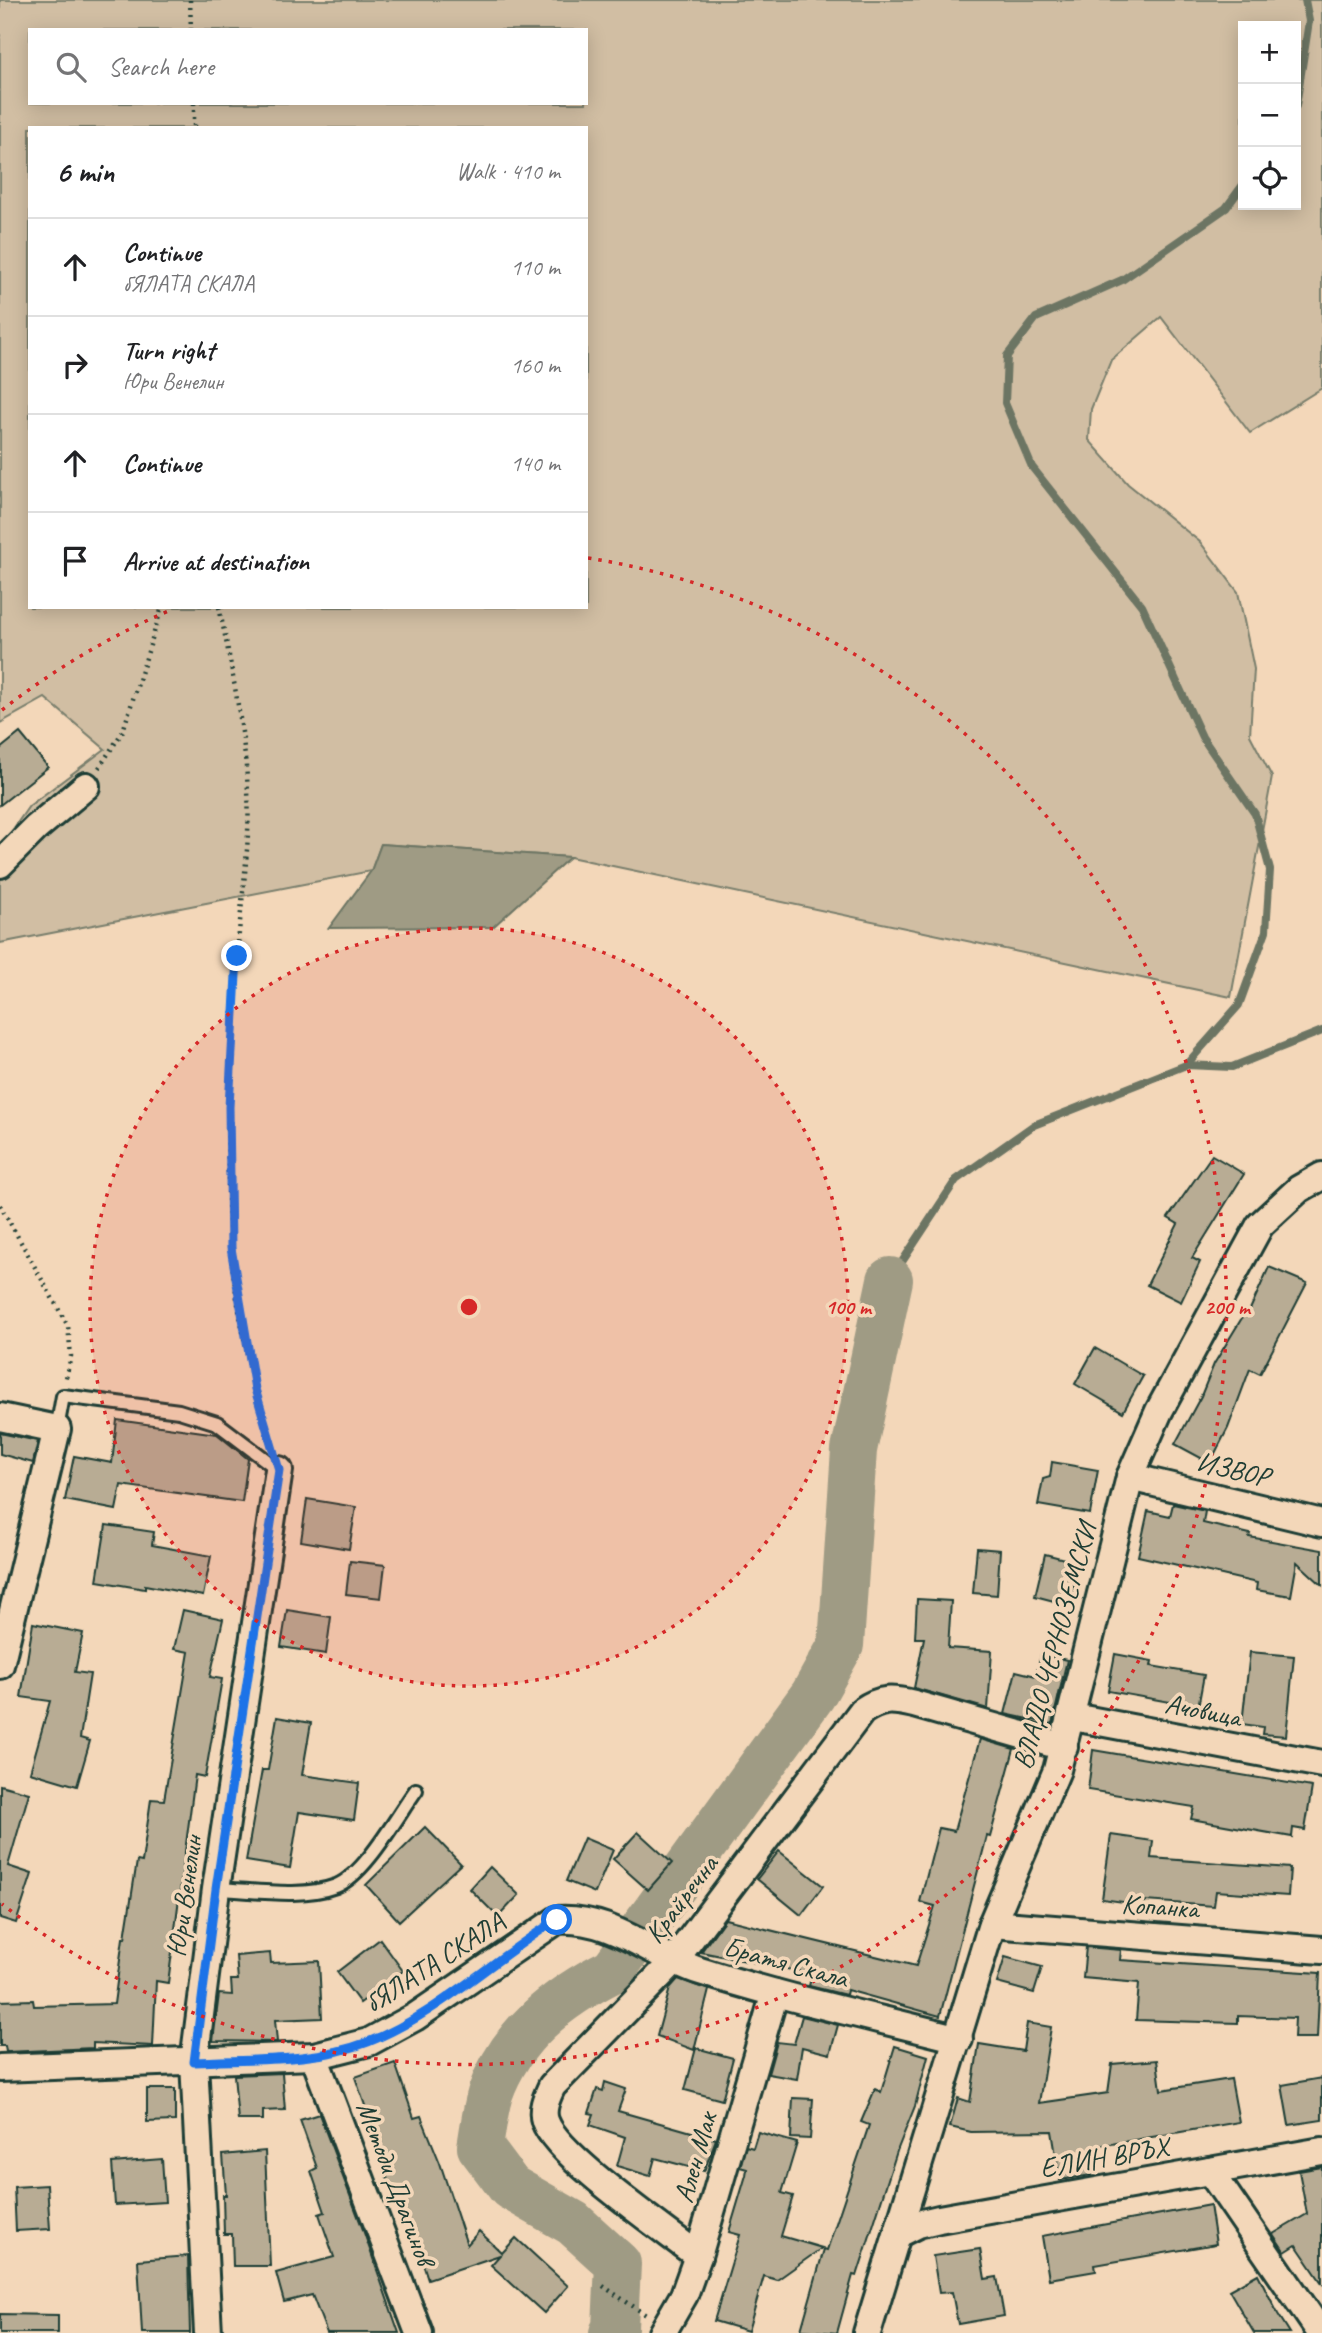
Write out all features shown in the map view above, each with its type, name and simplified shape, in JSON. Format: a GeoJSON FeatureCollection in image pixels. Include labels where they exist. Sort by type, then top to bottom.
{"type":"FeatureCollection","features":[{"type":"Feature","properties":{"kind":"street"},"geometry":{"type":"LineString","coordinates":[[0,864],[36,828],[86,786]]}},
{"type":"Feature","properties":{"kind":"street","name":"ВЛАДО ЧЕРНОЗЕМСКИ"},"geometry":{"type":"LineString","coordinates":[[867,2333],[992,1924],[1064,1747],[1130,1477],[1159,1411],[1260,1225],[1299,1189],[1322,1176]]}},
{"type":"Feature","properties":{"kind":"street"},"geometry":{"type":"LineString","coordinates":[[0,1417],[57,1429],[1,1658]]}},
{"type":"Feature","properties":{"kind":"street","name":"Юри Венелин"},"geometry":{"type":"LineString","coordinates":[[208,2333],[194,2062],[216,1889],[279,1470]]}},
{"type":"Feature","properties":{"kind":"street","name":"ИЗВОР"},"geometry":{"type":"LineString","coordinates":[[1130,1477],[1322,1523]]}},
{"type":"Feature","properties":{"kind":"street","name":"Крайречна"},"geometry":{"type":"LineString","coordinates":[[698,2256],[567,2153],[544,2120],[544,2103],[552,2085],[669,1959],[862,1711],[877,1701],[903,1702],[1064,1747]]}},
{"type":"Feature","properties":{"kind":"street","name":"Ачовица"},"geometry":{"type":"LineString","coordinates":[[1073,1717],[1322,1764]]}},
{"type":"Feature","properties":{"kind":"street","name":"бЯЛАТА СКАЛА"},"geometry":{"type":"LineString","coordinates":[[0,2068],[314,2056],[369,2042],[415,2017],[557,1920],[581,1918],[605,1925]]}},
{"type":"Feature","properties":{"kind":"street","name":"Копанка"},"geometry":{"type":"LineString","coordinates":[[992,1924],[1322,1950]]}},
{"type":"Feature","properties":{"kind":"street","name":"Братя Скала"},"geometry":{"type":"LineString","coordinates":[[605,1925],[669,1959],[775,1993],[959,2039]]}},
{"type":"Feature","properties":{"kind":"street","name":"Ален Мак"},"geometry":{"type":"LineString","coordinates":[[658,2327],[684,2295],[698,2256],[775,1993]]}},
{"type":"Feature","properties":{"kind":"street","name":"Методи Драгинов"},"geometry":{"type":"LineString","coordinates":[[314,2056],[419,2333]]}},
{"type":"Feature","properties":{"kind":"street","name":"ЕЛИН ВРЪХ"},"geometry":{"type":"LineString","coordinates":[[898,2234],[918,2224],[939,2219],[1322,2151]]}},
{"type":"Feature","properties":{"kind":"street"},"geometry":{"type":"LineString","coordinates":[[1210,2171],[1321,2333]]}},
{"type":"Feature","properties":{"kind":"lane"},"geometry":{"type":"LineString","coordinates":[[57,1429],[63,1395],[179,1410],[217,1423],[279,1470]]}},
{"type":"Feature","properties":{"kind":"lane"},"geometry":{"type":"LineString","coordinates":[[216,1889],[309,1891],[338,1885],[362,1866],[416,1790]]}},
{"type":"Feature","properties":{"kind":"path"},"geometry":{"type":"LineString","coordinates":[[190,0],[191,28]]}},
{"type":"Feature","properties":{"kind":"path"},"geometry":{"type":"LineString","coordinates":[[194,105],[194,126]]}},
{"type":"Feature","properties":{"kind":"path"},"geometry":{"type":"LineString","coordinates":[[86,786],[123,731],[161,609]]}},
{"type":"Feature","properties":{"kind":"path"},"geometry":{"type":"LineString","coordinates":[[219,609],[234,678],[248,790],[248,847],[237,956],[229,1107],[231,1248],[255,1389],[279,1470]]}},
{"type":"Feature","properties":{"kind":"path"},"geometry":{"type":"LineString","coordinates":[[0,1205],[68,1326],[71,1356],[63,1395]]}},
{"type":"Feature","properties":{"kind":"path"},"geometry":{"type":"LineString","coordinates":[[603,2286],[658,2327]]}},
{"type":"Feature","properties":{"kind":"shaded area"},"geometry":{"type":"Polygon","coordinates":[[[0,0],[1322,0],[1322,388],[1250,433],[1161,317],[1111,360],[1091,409],[1089,440],[1128,484],[1200,542],[1238,592],[1254,669],[1250,735],[1272,777],[1231,997],[570,857],[381,844],[371,871],[0,943],[0,848],[29,806],[105,749],[45,698],[0,723],[0,0]]]}},
{"type":"Feature","properties":{"kind":"shaded area"},"geometry":{"type":"Polygon","coordinates":[[[381,844],[570,857],[493,927],[329,928],[371,871],[381,844]]]}},
{"type":"Feature","properties":{"kind":"building"},"geometry":{"type":"Polygon","coordinates":[[[20,733],[48,767],[0,805],[0,749],[20,733]]]}},
{"type":"Feature","properties":{"kind":"building"},"geometry":{"type":"Polygon","coordinates":[[[1212,1155],[1244,1174],[1192,1258],[1200,1262],[1181,1302],[1147,1285],[1178,1224],[1168,1218],[1212,1155]]]}},
{"type":"Feature","properties":{"kind":"building"},"geometry":{"type":"Polygon","coordinates":[[[1269,1267],[1307,1283],[1260,1374],[1250,1369],[1228,1428],[1210,1463],[1175,1444],[1201,1396],[1214,1364],[1245,1313],[1248,1314],[1269,1267]]]}},
{"type":"Feature","properties":{"kind":"building"},"geometry":{"type":"Polygon","coordinates":[[[1095,1348],[1143,1376],[1123,1412],[1075,1384],[1095,1348]]]}},
{"type":"Feature","properties":{"kind":"building"},"geometry":{"type":"Polygon","coordinates":[[[117,1420],[217,1434],[248,1459],[242,1502],[121,1485],[116,1510],[65,1500],[74,1456],[112,1463],[117,1420]]]}},
{"type":"Feature","properties":{"kind":"building"},"geometry":{"type":"Polygon","coordinates":[[[0,1433],[38,1441],[33,1463],[0,1454],[0,1433]]]}},
{"type":"Feature","properties":{"kind":"building"},"geometry":{"type":"Polygon","coordinates":[[[1052,1462],[1098,1470],[1090,1514],[1038,1505],[1043,1479],[1050,1477],[1052,1462]]]}},
{"type":"Feature","properties":{"kind":"building"},"geometry":{"type":"Polygon","coordinates":[[[307,1499],[356,1507],[349,1549],[301,1541],[307,1499]]]}},
{"type":"Feature","properties":{"kind":"building"},"geometry":{"type":"Polygon","coordinates":[[[1173,1504],[1205,1511],[1203,1523],[1250,1534],[1249,1537],[1322,1550],[1322,1585],[1297,1562],[1291,1596],[1256,1590],[1257,1583],[1138,1556],[1148,1511],[1170,1516],[1173,1504]]]}},
{"type":"Feature","properties":{"kind":"building"},"geometry":{"type":"Polygon","coordinates":[[[106,1525],[154,1532],[152,1545],[211,1556],[203,1596],[145,1585],[145,1589],[97,1581],[106,1525]]]}},
{"type":"Feature","properties":{"kind":"building"},"geometry":{"type":"Polygon","coordinates":[[[977,1548],[1000,1550],[997,1595],[973,1593],[977,1548]]]}},
{"type":"Feature","properties":{"kind":"building"},"geometry":{"type":"Polygon","coordinates":[[[1045,1554],[1080,1563],[1069,1605],[1035,1596],[1045,1554]]]}},
{"type":"Feature","properties":{"kind":"building"},"geometry":{"type":"Polygon","coordinates":[[[350,1561],[385,1565],[381,1598],[346,1594],[350,1561]]]}},
{"type":"Feature","properties":{"kind":"building"},"geometry":{"type":"Polygon","coordinates":[[[917,1599],[951,1601],[948,1648],[992,1651],[988,1709],[914,1688],[924,1638],[915,1638],[917,1599]]]}},
{"type":"Feature","properties":{"kind":"building"},"geometry":{"type":"Polygon","coordinates":[[[183,1610],[223,1619],[210,1677],[222,1679],[205,1777],[195,1775],[168,1983],[156,1981],[153,2046],[93,2043],[93,2048],[6,2052],[5,2046],[0,2046],[0,2001],[33,2000],[34,2006],[114,2004],[123,1938],[137,1861],[142,1862],[151,1799],[164,1800],[189,1652],[174,1649],[183,1610]]]}},
{"type":"Feature","properties":{"kind":"building"},"geometry":{"type":"Polygon","coordinates":[[[287,1610],[331,1617],[326,1654],[281,1647],[287,1610]]]}},
{"type":"Feature","properties":{"kind":"building"},"geometry":{"type":"Polygon","coordinates":[[[33,1623],[83,1633],[75,1672],[90,1674],[80,1738],[90,1741],[77,1786],[30,1772],[50,1701],[21,1697],[33,1623]]]}},
{"type":"Feature","properties":{"kind":"building"},"geometry":{"type":"Polygon","coordinates":[[[1250,1652],[1294,1656],[1286,1736],[1262,1734],[1263,1727],[1242,1724],[1250,1652]]]}},
{"type":"Feature","properties":{"kind":"building"},"geometry":{"type":"Polygon","coordinates":[[[1041,1654],[1067,1660],[1052,1724],[1005,1714],[1016,1671],[1036,1676],[1041,1654]]]}},
{"type":"Feature","properties":{"kind":"building"},"geometry":{"type":"Polygon","coordinates":[[[1115,1654],[1152,1661],[1151,1666],[1204,1675],[1198,1707],[1108,1691],[1115,1654]]]}},
{"type":"Feature","properties":{"kind":"building"},"geometry":{"type":"Polygon","coordinates":[[[277,1717],[311,1723],[302,1775],[359,1783],[354,1820],[299,1812],[290,1868],[246,1861],[262,1770],[268,1770],[277,1717]]]}},
{"type":"Feature","properties":{"kind":"building"},"geometry":{"type":"Polygon","coordinates":[[[980,1739],[1014,1749],[990,1837],[987,1836],[940,2016],[847,1990],[846,1995],[809,1986],[812,1974],[701,1952],[725,1919],[916,1966],[935,1906],[920,1902],[939,1828],[954,1831],[980,1739]]]}},
{"type":"Feature","properties":{"kind":"building"},"geometry":{"type":"Polygon","coordinates":[[[1093,1750],[1312,1787],[1305,1830],[1293,1828],[1292,1837],[1191,1819],[1194,1807],[1088,1790],[1093,1750]]]}},
{"type":"Feature","properties":{"kind":"building"},"geometry":{"type":"Polygon","coordinates":[[[0,1785],[29,1793],[8,1866],[32,1874],[16,1923],[0,1918],[0,1785]]]}},
{"type":"Feature","properties":{"kind":"building"},"geometry":{"type":"Polygon","coordinates":[[[425,1827],[461,1864],[399,1921],[366,1885],[425,1827]]]}},
{"type":"Feature","properties":{"kind":"building"},"geometry":{"type":"Polygon","coordinates":[[[638,1832],[672,1863],[648,1890],[613,1859],[638,1832]]]}},
{"type":"Feature","properties":{"kind":"building"},"geometry":{"type":"Polygon","coordinates":[[[1111,1835],[1153,1841],[1151,1858],[1290,1868],[1288,1896],[1216,1891],[1214,1906],[1145,1901],[1144,1905],[1102,1899],[1111,1835]]]}},
{"type":"Feature","properties":{"kind":"building"},"geometry":{"type":"Polygon","coordinates":[[[584,1838],[613,1850],[595,1893],[566,1881],[584,1838]]]}},
{"type":"Feature","properties":{"kind":"building"},"geometry":{"type":"Polygon","coordinates":[[[779,1851],[823,1886],[801,1915],[757,1879],[779,1851]]]}},
{"type":"Feature","properties":{"kind":"building"},"geometry":{"type":"Polygon","coordinates":[[[490,1867],[519,1895],[498,1917],[470,1889],[490,1867]]]}},
{"type":"Feature","properties":{"kind":"building"},"geometry":{"type":"Polygon","coordinates":[[[380,1939],[403,1971],[360,2003],[337,1972],[380,1939]]]}},
{"type":"Feature","properties":{"kind":"building"},"geometry":{"type":"Polygon","coordinates":[[[1086,1947],[1121,1950],[1120,1960],[1320,1973],[1317,2038],[1294,2038],[1295,2018],[1238,2016],[1238,2023],[1136,2020],[1139,1983],[1083,1978],[1086,1947]]]}},
{"type":"Feature","properties":{"kind":"building"},"geometry":{"type":"Polygon","coordinates":[[[270,1953],[271,1963],[319,1961],[322,2018],[275,2020],[277,2042],[213,2041],[219,1994],[232,1995],[231,1980],[238,1980],[236,1956],[270,1953]]]}},
{"type":"Feature","properties":{"kind":"building"},"geometry":{"type":"Polygon","coordinates":[[[1005,1957],[1042,1967],[1034,1993],[997,1983],[1005,1957]]]}},
{"type":"Feature","properties":{"kind":"building"},"geometry":{"type":"Polygon","coordinates":[[[678,1979],[709,1990],[694,2050],[657,2036],[670,1988],[678,1979]]]}},
{"type":"Feature","properties":{"kind":"building"},"geometry":{"type":"Polygon","coordinates":[[[802,2016],[838,2025],[830,2054],[802,2047],[797,2079],[768,2074],[777,2042],[794,2044],[802,2016]]]}},
{"type":"Feature","properties":{"kind":"building"},"geometry":{"type":"Polygon","coordinates":[[[1027,2023],[1051,2027],[1039,2103],[1108,2093],[1112,2064],[1157,2060],[1161,2090],[1231,2079],[1239,2122],[1094,2147],[1088,2151],[1092,2175],[1060,2180],[1052,2131],[971,2132],[950,2127],[958,2098],[970,2102],[979,2044],[1023,2051],[1027,2023]]]}},
{"type":"Feature","properties":{"kind":"building"},"geometry":{"type":"Polygon","coordinates":[[[895,2046],[928,2056],[915,2106],[897,2151],[857,2276],[853,2275],[837,2333],[801,2330],[824,2249],[827,2250],[869,2125],[861,2122],[875,2089],[881,2092],[895,2046]]]}},
{"type":"Feature","properties":{"kind":"building"},"geometry":{"type":"Polygon","coordinates":[[[696,2048],[733,2058],[722,2100],[685,2090],[696,2048]]]}},
{"type":"Feature","properties":{"kind":"building"},"geometry":{"type":"Polygon","coordinates":[[[395,2063],[414,2118],[421,2116],[440,2163],[467,2245],[479,2231],[502,2253],[516,2238],[568,2286],[544,2313],[491,2265],[500,2255],[428,2279],[406,2213],[402,2215],[370,2135],[375,2134],[355,2077],[395,2063]]]}},
{"type":"Feature","properties":{"kind":"building"},"geometry":{"type":"Polygon","coordinates":[[[282,2073],[285,2110],[263,2111],[263,2120],[238,2120],[234,2075],[282,2073]]]}},
{"type":"Feature","properties":{"kind":"building"},"geometry":{"type":"Polygon","coordinates":[[[1322,2078],[1322,2120],[1289,2125],[1282,2085],[1322,2078]]]}},
{"type":"Feature","properties":{"kind":"building"},"geometry":{"type":"Polygon","coordinates":[[[605,2082],[626,2089],[618,2111],[716,2139],[704,2171],[655,2158],[650,2176],[617,2166],[625,2137],[590,2125],[594,2114],[589,2113],[597,2089],[603,2091],[605,2082]]]}},
{"type":"Feature","properties":{"kind":"building"},"geometry":{"type":"Polygon","coordinates":[[[147,2089],[175,2089],[175,2121],[147,2122],[147,2089]]]}},
{"type":"Feature","properties":{"kind":"building"},"geometry":{"type":"Polygon","coordinates":[[[793,2098],[813,2099],[810,2139],[791,2138],[793,2098]]]}},
{"type":"Feature","properties":{"kind":"building"},"geometry":{"type":"Polygon","coordinates":[[[319,2114],[399,2333],[327,2333],[312,2295],[284,2302],[276,2273],[334,2257],[319,2214],[325,2212],[311,2171],[317,2168],[300,2120],[319,2114]]]}},
{"type":"Feature","properties":{"kind":"building"},"geometry":{"type":"Polygon","coordinates":[[[758,2132],[797,2143],[782,2193],[793,2196],[781,2236],[822,2248],[777,2280],[764,2276],[748,2331],[714,2321],[740,2235],[729,2232],[746,2175],[747,2169],[740,2167],[746,2146],[753,2148],[758,2132]]]}},
{"type":"Feature","properties":{"kind":"building"},"geometry":{"type":"Polygon","coordinates":[[[265,2151],[270,2266],[233,2266],[232,2234],[224,2234],[223,2195],[226,2195],[223,2155],[265,2151]]]}},
{"type":"Feature","properties":{"kind":"building"},"geometry":{"type":"Polygon","coordinates":[[[162,2159],[165,2202],[115,2205],[112,2163],[162,2159]]]}},
{"type":"Feature","properties":{"kind":"building"},"geometry":{"type":"Polygon","coordinates":[[[1322,2167],[1322,2283],[1296,2245],[1285,2252],[1273,2234],[1307,2214],[1299,2171],[1322,2167]]]}},
{"type":"Feature","properties":{"kind":"building"},"geometry":{"type":"Polygon","coordinates":[[[47,2185],[50,2229],[16,2231],[14,2187],[47,2185]]]}},
{"type":"Feature","properties":{"kind":"building"},"geometry":{"type":"Polygon","coordinates":[[[1210,2205],[1216,2244],[1095,2265],[1096,2271],[1049,2279],[1042,2236],[1210,2205]]]}},
{"type":"Feature","properties":{"kind":"building"},"geometry":{"type":"Polygon","coordinates":[[[980,2249],[985,2279],[997,2277],[1004,2316],[958,2324],[952,2292],[939,2293],[933,2256],[980,2249]]]}},
{"type":"Feature","properties":{"kind":"building"},"geometry":{"type":"Polygon","coordinates":[[[188,2256],[190,2333],[142,2333],[138,2260],[188,2256]]]}},
{"type":"Feature","properties":{"kind":"building"},"geometry":{"type":"Polygon","coordinates":[[[1258,2274],[1290,2333],[1254,2333],[1229,2290],[1258,2274]]]}},
{"type":"Feature","properties":{"kind":"building"},"geometry":{"type":"Polygon","coordinates":[[[0,2314],[58,2315],[58,2333],[0,2333],[0,2314]]]}},
{"type":"Feature","properties":{"kind":"waterway"},"geometry":{"type":"LineString","coordinates":[[1299,84],[1309,21],[1305,0]]}},
{"type":"Feature","properties":{"kind":"waterway"},"geometry":{"type":"LineString","coordinates":[[890,1280],[956,1180],[1034,1125],[1186,1065],[1239,1005],[1266,931],[1270,870],[1255,814],[1202,737],[1142,606],[1032,467],[1005,403],[1007,356],[1036,318],[1122,280],[1226,208],[1238,192]]}},
{"type":"Feature","properties":{"kind":"waterway"},"geometry":{"type":"LineString","coordinates":[[1186,1065],[1232,1067],[1322,1031]]}},
{"type":"Feature","properties":{"kind":"waterway"},"geometry":{"type":"LineString","coordinates":[[612,2333],[615,2328],[618,2264],[573,2223],[510,2187],[480,2147],[488,2100],[510,2053],[539,2020],[574,1992],[613,1970],[813,1695],[841,1645],[854,1450],[890,1280]]}},
{"type":"Feature","properties":{"kind":"route"},"geometry":{"type":"LineString","coordinates":[[237,956],[229,1107],[231,1248],[255,1389],[279,1470],[216,1889],[194,2062],[314,2056],[369,2042],[415,2017],[557,1920]]}}]}
